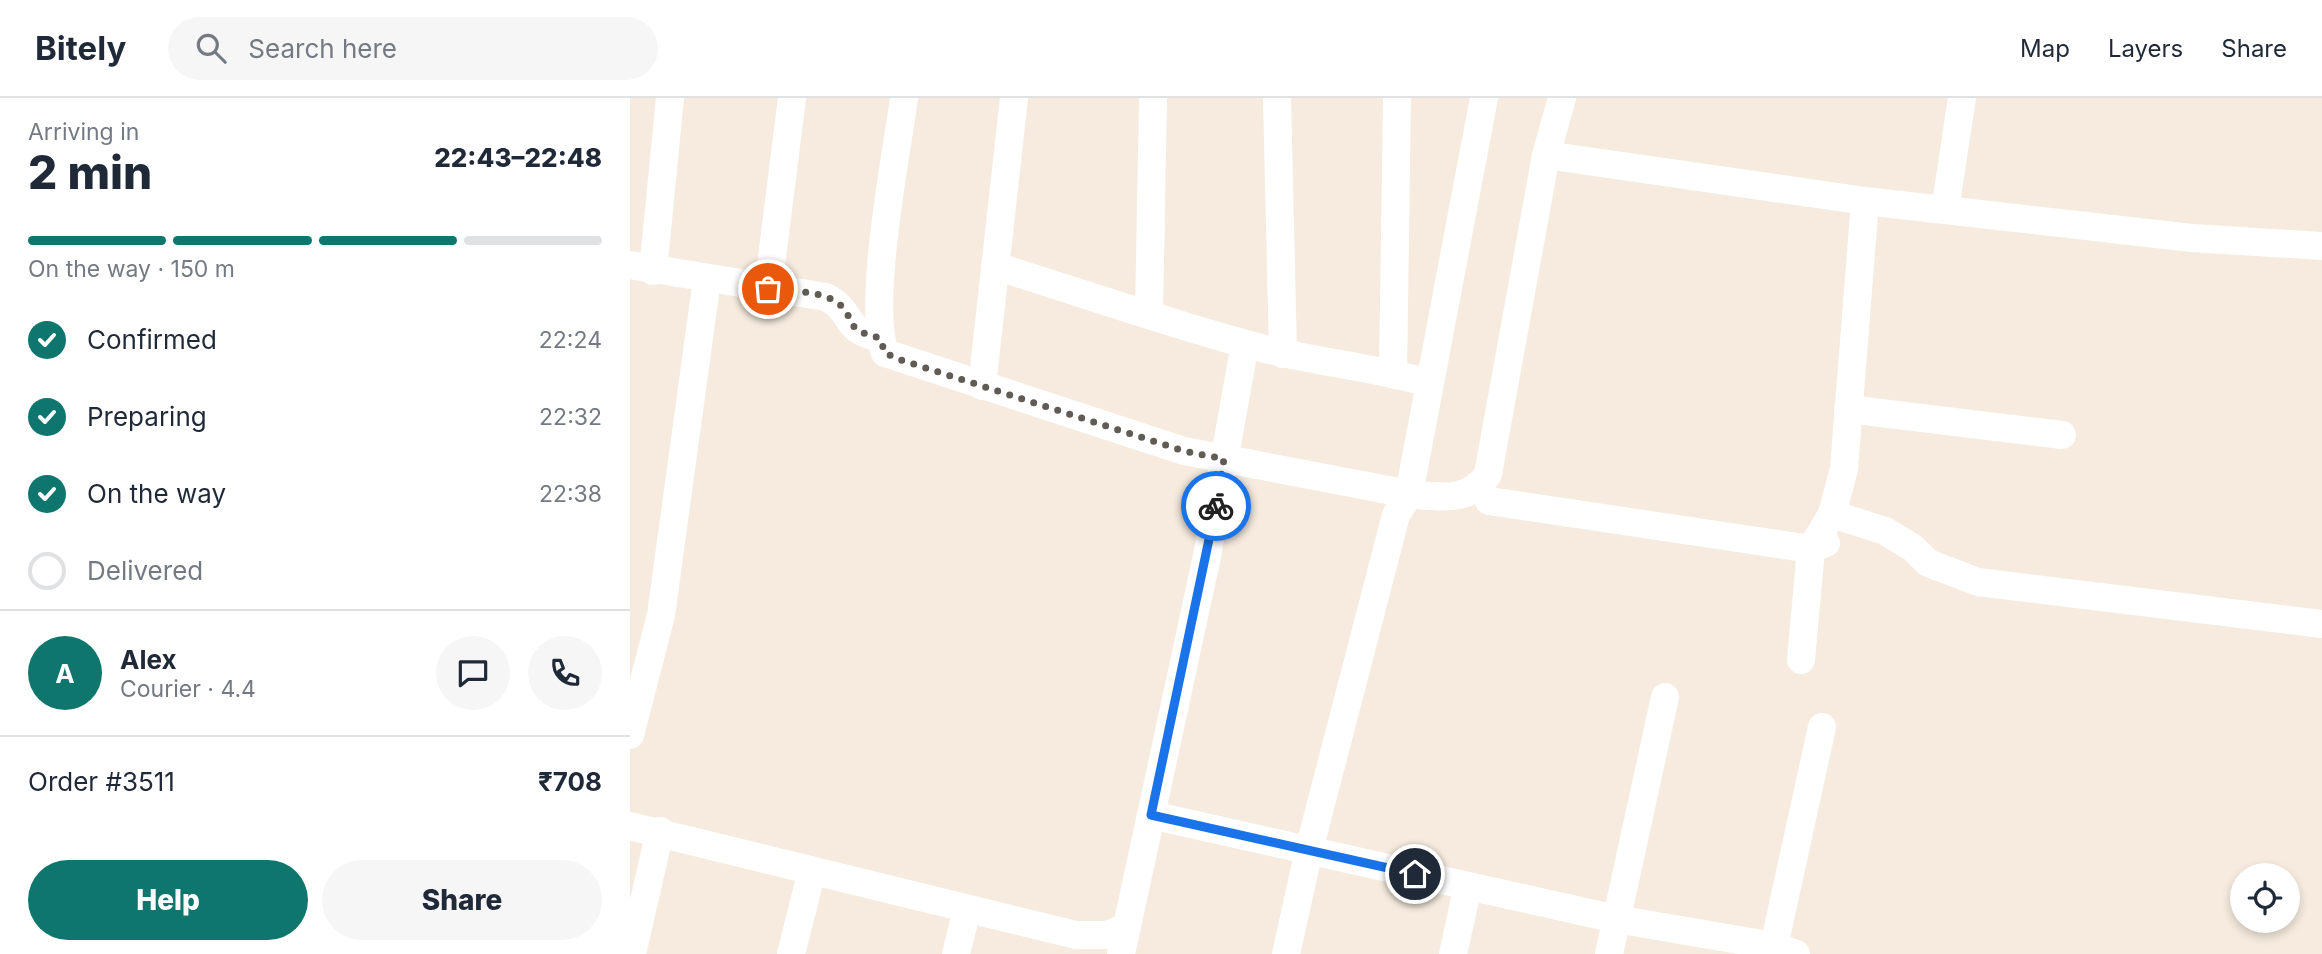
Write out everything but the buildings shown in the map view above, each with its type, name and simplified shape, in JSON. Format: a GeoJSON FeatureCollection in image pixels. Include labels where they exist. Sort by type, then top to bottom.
{"type":"FeatureCollection","features":[{"type":"Feature","properties":{"kind":"street"},"geometry":{"type":"LineString","coordinates":[[670,98],[642,268],[826,297],[838,303],[852,327],[861,334],[880,338]]}},
{"type":"Feature","properties":{"kind":"street"},"geometry":{"type":"LineString","coordinates":[[768,289],[792,98]]}},
{"type":"Feature","properties":{"kind":"street"},"geometry":{"type":"LineString","coordinates":[[904,98],[884,252],[880,338],[885,353],[1184,451],[1409,494],[1457,496],[1477,487],[1488,474],[1546,155],[1562,98]]}},
{"type":"Feature","properties":{"kind":"street"},"geometry":{"type":"LineString","coordinates":[[982,386],[1014,98]]}},
{"type":"Feature","properties":{"kind":"street"},"geometry":{"type":"LineString","coordinates":[[1149,314],[1153,98]]}},
{"type":"Feature","properties":{"kind":"street"},"geometry":{"type":"LineString","coordinates":[[1277,98],[1283,354]]}},
{"type":"Feature","properties":{"kind":"street"},"geometry":{"type":"LineString","coordinates":[[1393,373],[1397,98]]}},
{"type":"Feature","properties":{"kind":"street"},"geometry":{"type":"LineString","coordinates":[[1286,954],[1309,850],[1396,515],[1409,494],[1484,98]]}},
{"type":"Feature","properties":{"kind":"street"},"geometry":{"type":"LineString","coordinates":[[1945,210],[1962,98]]}},
{"type":"Feature","properties":{"kind":"street"},"geometry":{"type":"LineString","coordinates":[[1546,155],[1865,201],[2192,238],[2322,246]]}},
{"type":"Feature","properties":{"kind":"street"},"geometry":{"type":"LineString","coordinates":[[1801,660],[1819,546],[1832,514],[1844,469],[1865,201]]}},
{"type":"Feature","properties":{"kind":"street"},"geometry":{"type":"LineString","coordinates":[[995,266],[1245,344],[1283,354],[1393,373],[1429,383]]}},
{"type":"Feature","properties":{"kind":"street"},"geometry":{"type":"LineString","coordinates":[[630,735],[661,615],[707,279]]}},
{"type":"Feature","properties":{"kind":"street"},"geometry":{"type":"LineString","coordinates":[[1121,954],[1224,459],[1245,344]]}},
{"type":"Feature","properties":{"kind":"street"},"geometry":{"type":"LineString","coordinates":[[1849,409],[2062,435]]}},
{"type":"Feature","properties":{"kind":"street"},"geometry":{"type":"LineString","coordinates":[[1489,501],[1819,546]]}},
{"type":"Feature","properties":{"kind":"street"},"geometry":{"type":"LineString","coordinates":[[1832,514],[1885,531],[1913,548],[1928,563],[1979,582],[2322,624]]}},
{"type":"Feature","properties":{"kind":"street"},"geometry":{"type":"LineString","coordinates":[[1609,954],[1665,697]]}},
{"type":"Feature","properties":{"kind":"street"},"geometry":{"type":"LineString","coordinates":[[1151,815],[1616,919],[1785,950],[1822,727]]}},
{"type":"Feature","properties":{"kind":"street"},"geometry":{"type":"LineString","coordinates":[[630,825],[1076,934],[1107,935],[1126,927]]}},
{"type":"Feature","properties":{"kind":"street"},"geometry":{"type":"LineString","coordinates":[[632,954],[660,831]]}},
{"type":"Feature","properties":{"kind":"street"},"geometry":{"type":"LineString","coordinates":[[791,954],[811,870]]}},
{"type":"Feature","properties":{"kind":"street"},"geometry":{"type":"LineString","coordinates":[[1453,954],[1468,886]]}},
{"type":"Feature","properties":{"kind":"street"},"geometry":{"type":"LineString","coordinates":[[956,954],[967,909]]}},
{"type":"Feature","properties":{"kind":"way so far"},"geometry":{"type":"LineString","coordinates":[[768,289],[826,297],[838,303],[852,327],[861,334],[880,338],[885,353],[898,359],[1184,451],[1224,459],[1216,506]]}},
{"type":"Feature","properties":{"kind":"route"},"geometry":{"type":"LineString","coordinates":[[1216,506],[1151,815],[1415,874]]}}]}
